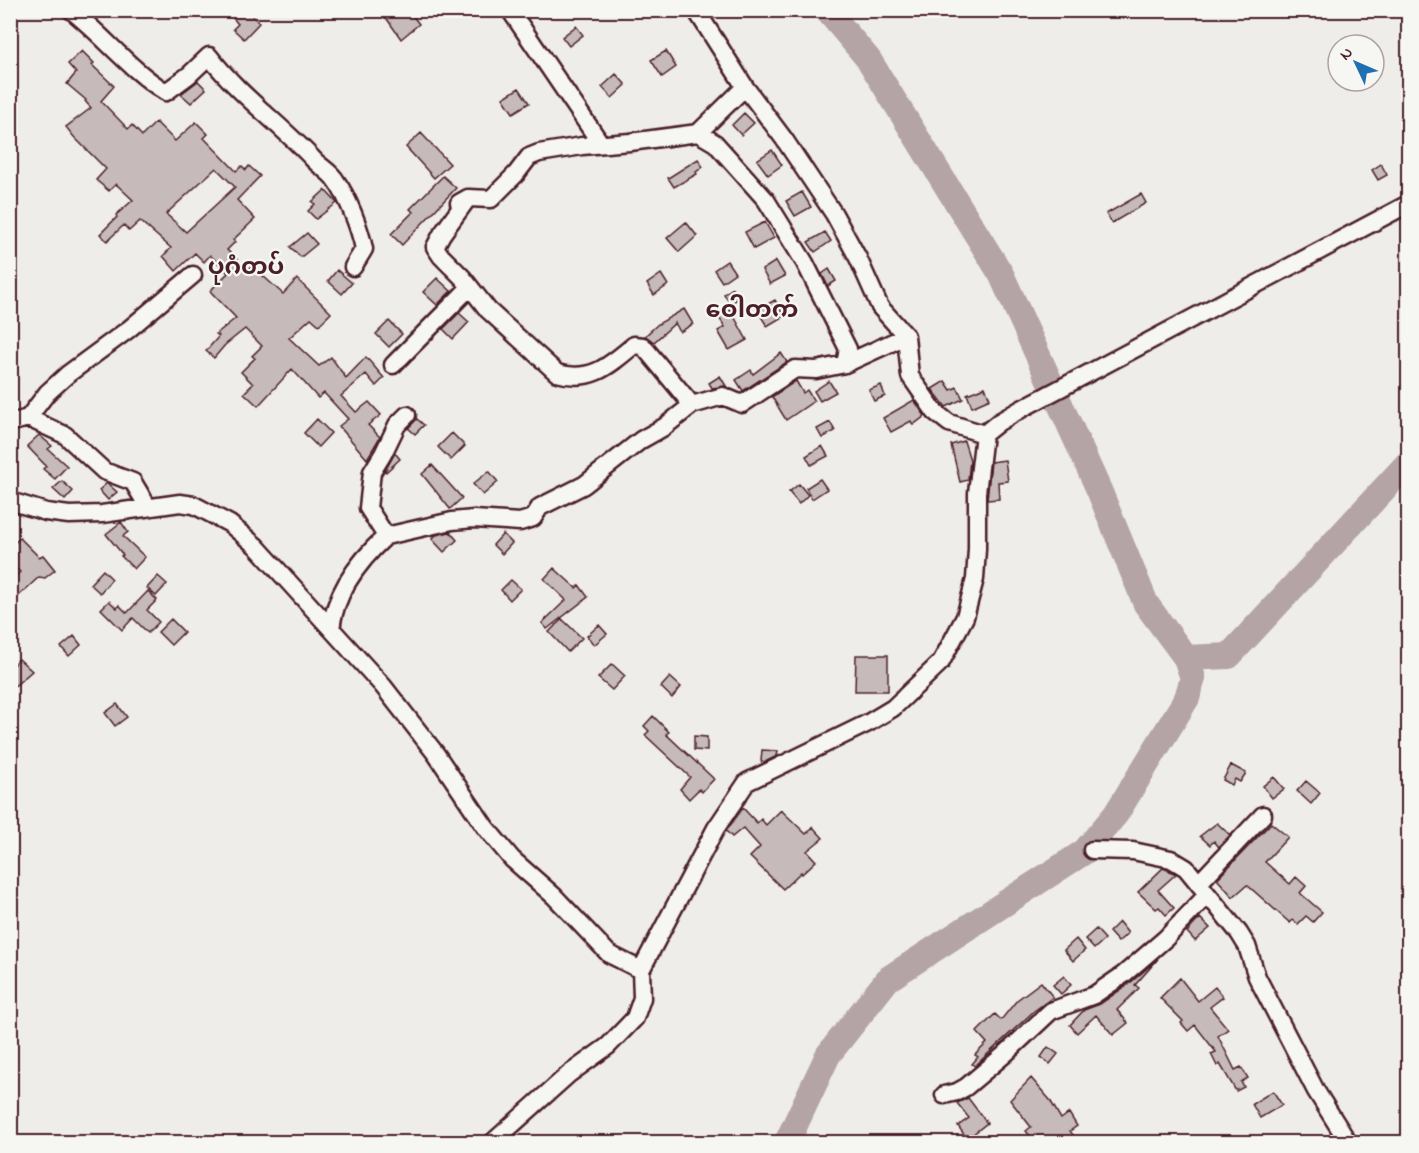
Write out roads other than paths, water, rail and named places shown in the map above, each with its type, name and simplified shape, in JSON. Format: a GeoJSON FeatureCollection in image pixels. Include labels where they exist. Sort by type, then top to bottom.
{"type":"FeatureCollection","features":[{"type":"Feature","properties":{"kind":"street"},"geometry":{"type":"LineString","coordinates":[[71,10],[144,78],[166,92],[209,56],[237,89],[336,180],[361,234],[364,249],[353,267]]}},
{"type":"Feature","properties":{"kind":"street"},"geometry":{"type":"LineString","coordinates":[[510,10],[601,144]]}},
{"type":"Feature","properties":{"kind":"street"},"geometry":{"type":"LineString","coordinates":[[696,10],[745,87],[784,139],[834,214],[858,258],[880,307],[906,336],[910,376],[935,412],[950,423],[984,434]]}},
{"type":"Feature","properties":{"kind":"street"},"geometry":{"type":"LineString","coordinates":[[698,133],[745,87]]}},
{"type":"Feature","properties":{"kind":"street"},"geometry":{"type":"LineString","coordinates":[[446,211],[468,198],[491,199],[529,157],[539,153],[698,133],[715,143],[766,200],[776,215],[805,263],[848,349],[845,364]]}},
{"type":"Feature","properties":{"kind":"street"},"geometry":{"type":"LineString","coordinates":[[468,198],[435,247],[488,310],[557,373],[571,377],[585,376],[608,367],[634,345],[644,346],[692,405]]}},
{"type":"Feature","properties":{"kind":"street"},"geometry":{"type":"LineString","coordinates":[[493,1143],[569,1074],[608,1046],[635,1018],[642,998],[641,970],[716,828],[747,782],[848,733],[893,708],[941,662],[965,617],[975,579],[978,549],[977,493],[984,434],[1023,408],[1408,204]]}},
{"type":"Feature","properties":{"kind":"street"},"geometry":{"type":"LineString","coordinates":[[10,423],[28,418],[47,393],[68,374],[129,330],[193,275]]}},
{"type":"Feature","properties":{"kind":"street"},"geometry":{"type":"LineString","coordinates":[[393,365],[470,287]]}},
{"type":"Feature","properties":{"kind":"street"},"geometry":{"type":"LineString","coordinates":[[331,629],[335,606],[341,590],[386,536],[452,521],[474,519],[520,522],[533,518],[540,507],[584,485],[641,440],[664,427],[692,405],[723,396],[742,404],[795,369],[816,370],[845,364],[906,336]]}},
{"type":"Feature","properties":{"kind":"street"},"geometry":{"type":"LineString","coordinates":[[386,536],[368,508],[372,472],[397,425],[407,415]]}},
{"type":"Feature","properties":{"kind":"street"},"geometry":{"type":"LineString","coordinates":[[28,418],[65,435],[104,471],[134,482],[148,507]]}},
{"type":"Feature","properties":{"kind":"street"},"geometry":{"type":"LineString","coordinates":[[10,501],[46,512],[69,515],[102,514],[180,502],[194,505],[230,524],[256,546],[383,686],[436,754],[486,828],[512,859],[554,896],[609,954],[641,970]]}},
{"type":"Feature","properties":{"kind":"street"},"geometry":{"type":"LineString","coordinates":[[944,1095],[966,1087],[1051,1011],[1094,995],[1123,975],[1166,938],[1263,815]]}},
{"type":"Feature","properties":{"kind":"street"},"geometry":{"type":"LineString","coordinates":[[1092,850],[1133,851],[1172,859],[1186,868],[1247,946],[1257,977],[1316,1091],[1348,1143]]}},
{"type":"Feature","properties":{"kind":"waterway"},"geometry":{"type":"LineString","coordinates":[[827,10],[869,60],[1001,274],[1099,490],[1146,604],[1186,658],[1229,656],[1408,463]]}},
{"type":"Feature","properties":{"kind":"waterway"},"geometry":{"type":"LineString","coordinates":[[787,1142],[828,1055],[888,979],[1084,852],[1116,814],[1187,698],[1193,678],[1186,658]]}},
{"type":"Feature","properties":{"kind":"district","name":"ပုဂံတပ်"},"geometry":{"type":"Point","coordinates":[246,266]}},
{"type":"Feature","properties":{"kind":"district","name":"ဝေါတက်"},"geometry":{"type":"Point","coordinates":[752,309]}}]}
